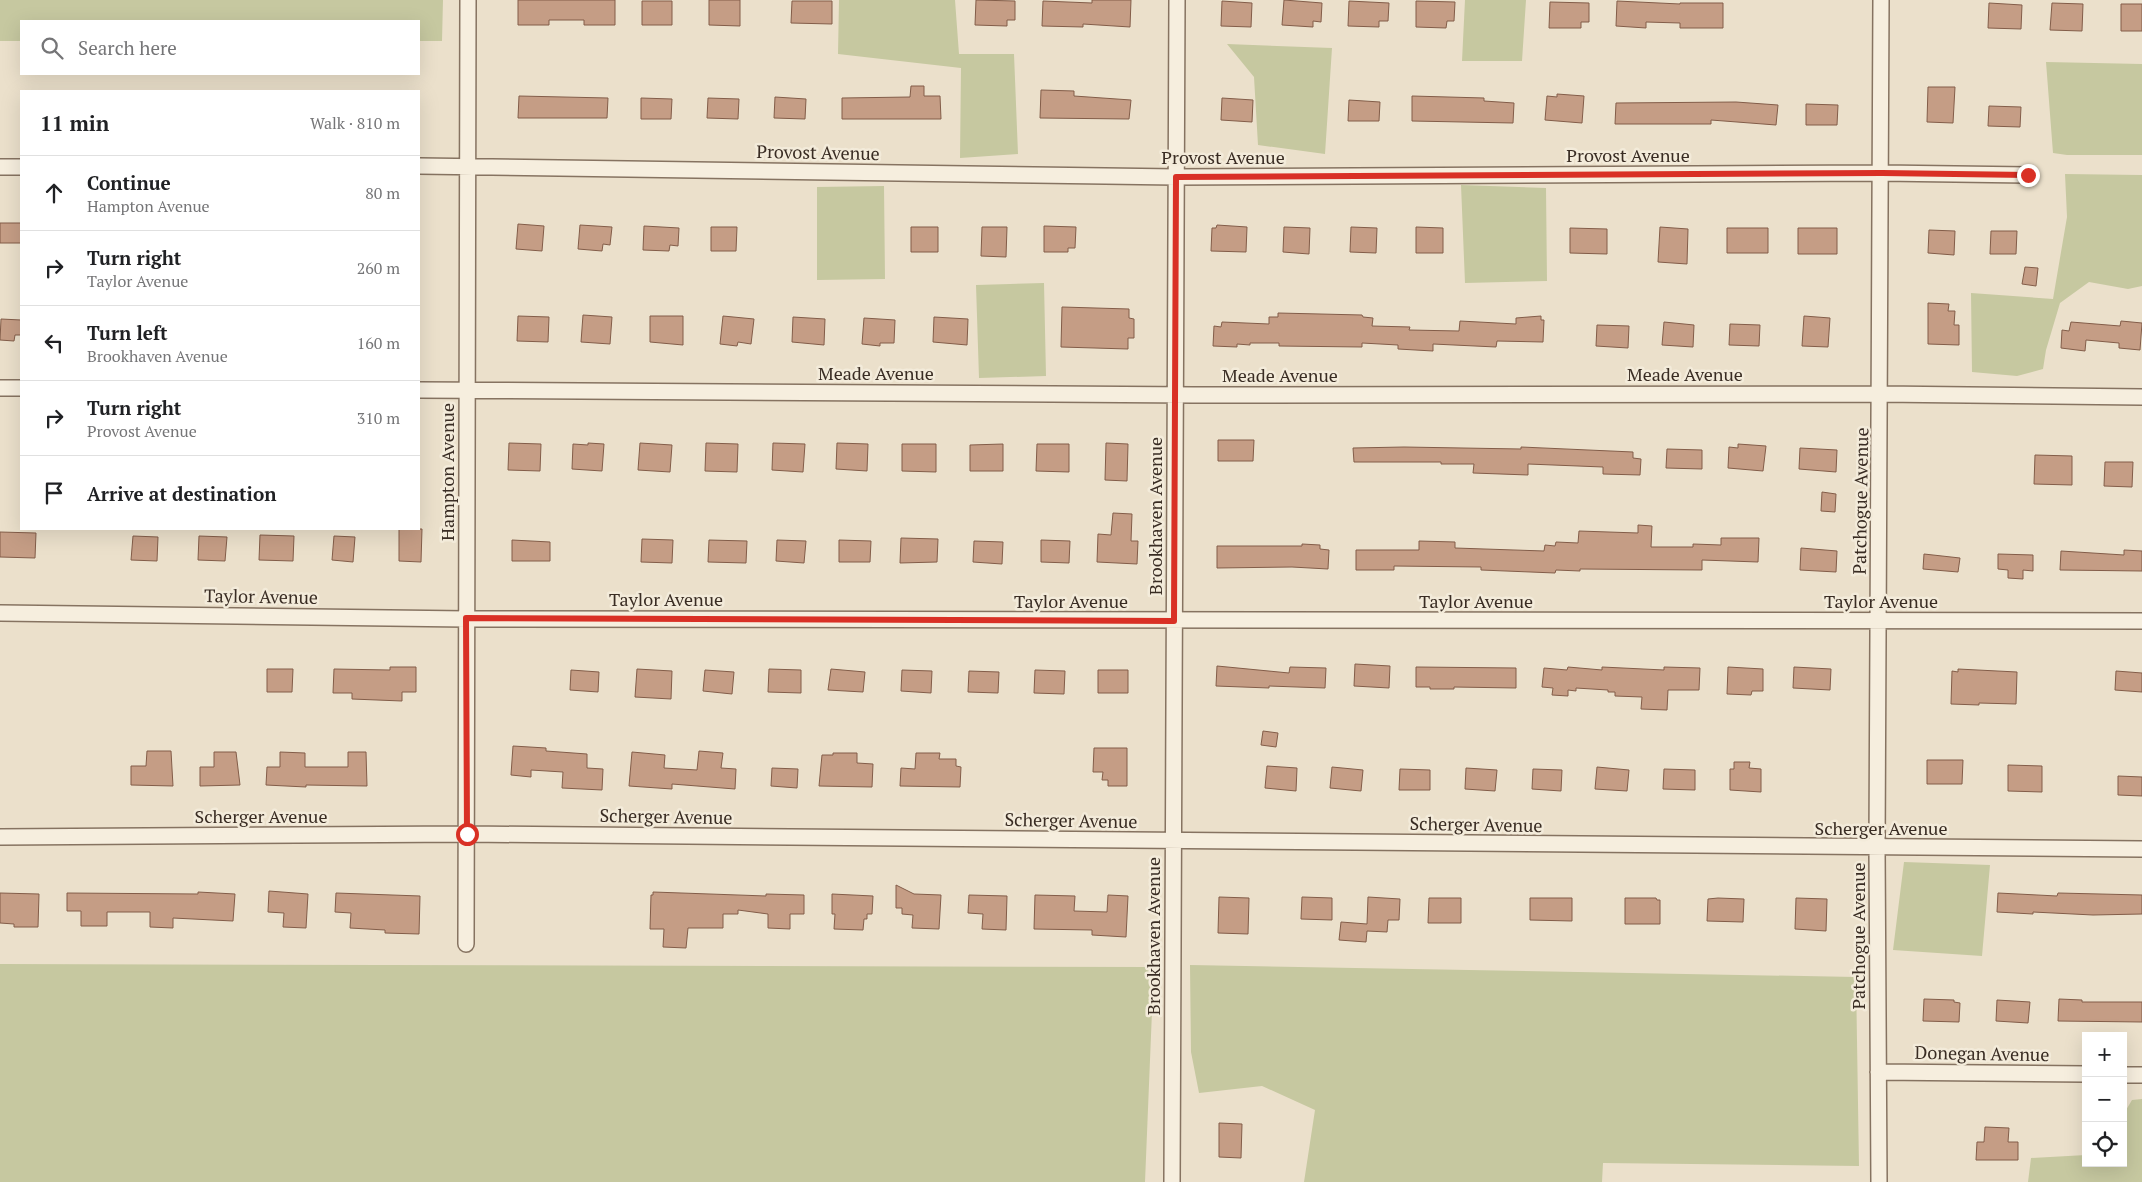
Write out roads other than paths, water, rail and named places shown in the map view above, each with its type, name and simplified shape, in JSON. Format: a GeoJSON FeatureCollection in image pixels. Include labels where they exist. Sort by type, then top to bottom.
{"type":"FeatureCollection","features":[{"type":"Feature","properties":{"kind":"street","name":"Hampton Avenue"},"geometry":{"type":"LineString","coordinates":[[466,944],[468,0]]}},
{"type":"Feature","properties":{"kind":"street","name":"Brookhaven Avenue"},"geometry":{"type":"LineString","coordinates":[[1172,1182],[1177,0]]}},
{"type":"Feature","properties":{"kind":"street","name":"Patchogue Avenue"},"geometry":{"type":"LineString","coordinates":[[1879,1182],[1877,848],[1881,394],[1881,0]]}},
{"type":"Feature","properties":{"kind":"street","name":"Provost Avenue"},"geometry":{"type":"LineString","coordinates":[[420,166],[1176,177],[1882,173],[2028,175]]}},
{"type":"Feature","properties":{"kind":"street"},"geometry":{"type":"LineString","coordinates":[[0,167],[20,167]]}},
{"type":"Feature","properties":{"kind":"street"},"geometry":{"type":"LineString","coordinates":[[0,388],[20,388]]}},
{"type":"Feature","properties":{"kind":"street","name":"Meade Avenue"},"geometry":{"type":"LineString","coordinates":[[420,390],[1175,395],[1881,394],[2142,397]]}},
{"type":"Feature","properties":{"kind":"street","name":"Taylor Avenue"},"geometry":{"type":"LineString","coordinates":[[0,613],[466,618],[1174,621],[2142,621]]}},
{"type":"Feature","properties":{"kind":"street","name":"Scherger Avenue"},"geometry":{"type":"LineString","coordinates":[[0,837],[467,834],[2142,849]]}},
{"type":"Feature","properties":{"kind":"street","name":"Donegan Avenue"},"geometry":{"type":"LineString","coordinates":[[1878,1072],[2082,1074]]}},
{"type":"Feature","properties":{"kind":"street"},"geometry":{"type":"LineString","coordinates":[[2127,1074],[2142,1075]]}}]}
